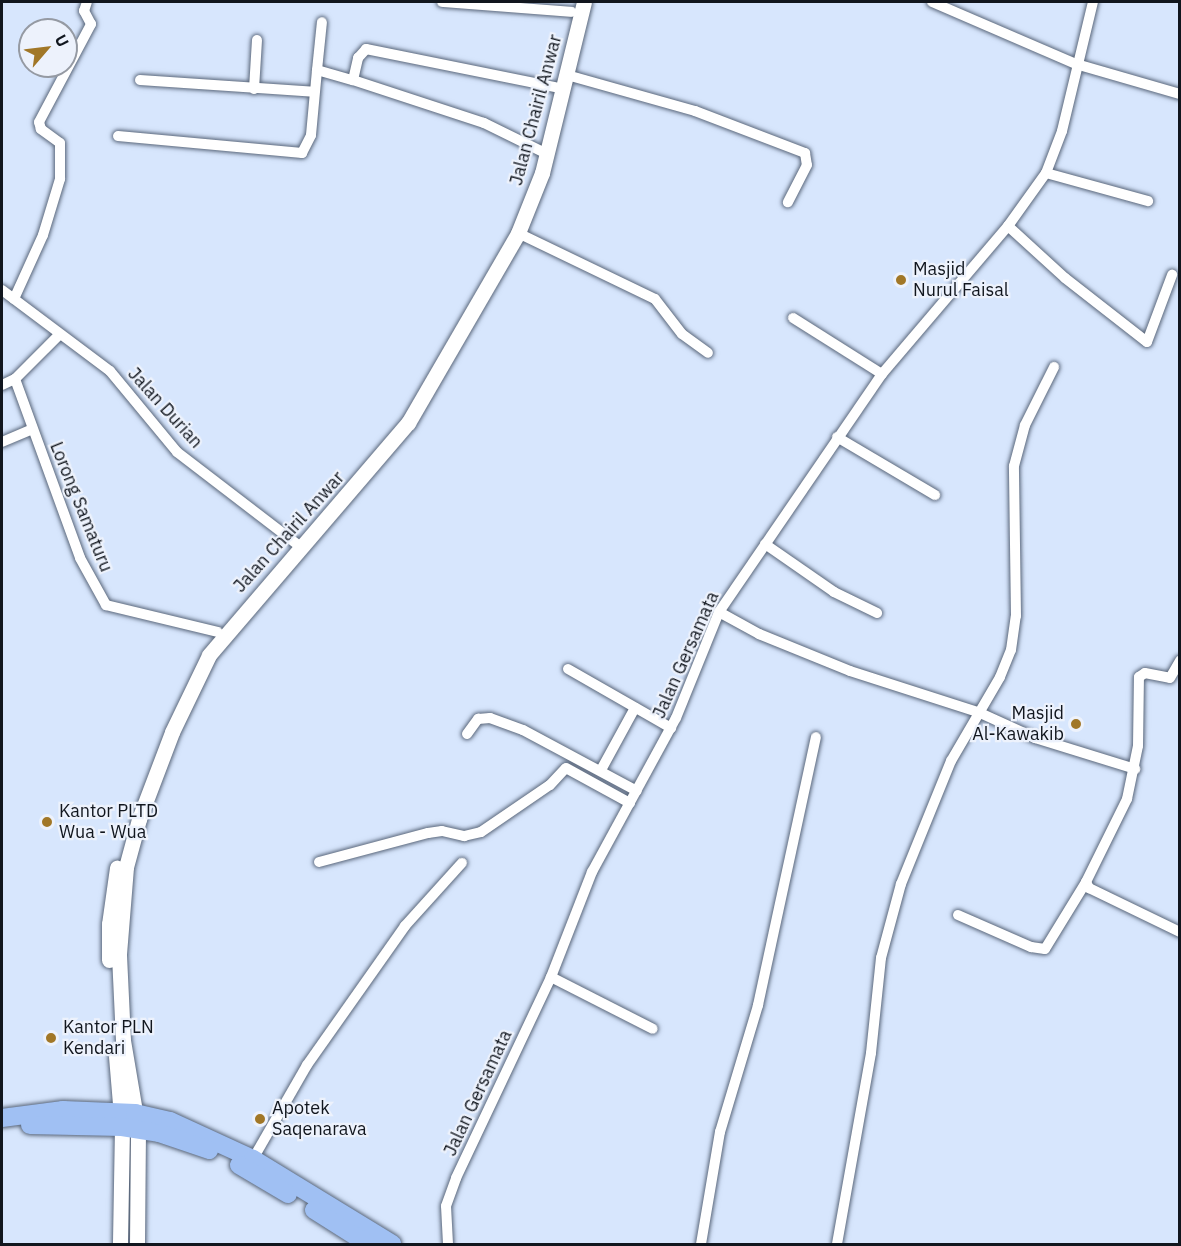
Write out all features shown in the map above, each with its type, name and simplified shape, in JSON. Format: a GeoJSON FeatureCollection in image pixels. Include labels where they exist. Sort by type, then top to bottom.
{"type":"FeatureCollection","features":[{"type":"Feature","properties":{"kind":"highway"},"geometry":{"type":"LineString","coordinates":[[2,1118],[54,1110],[129,1120],[217,1153],[368,1245]]}},
{"type":"Feature","properties":{"kind":"highway"},"geometry":{"type":"LineString","coordinates":[[2,1131],[45,1123],[170,1121],[253,1159],[393,1245]]}},
{"type":"Feature","properties":{"kind":"main road","name":"Jalan Chairil Anwar"},"geometry":{"type":"LineString","coordinates":[[129,1120],[111,900],[140,787],[163,733],[218,632],[408,423],[518,233],[542,173],[584,2]]}},
{"type":"Feature","properties":{"kind":"main road","name":"Jalan Chairil Anwar"},"geometry":{"type":"LineString","coordinates":[[114,951],[128,858],[172,732],[217,643],[380,447],[419,394],[510,232],[542,151],[573,7]]}},
{"type":"Feature","properties":{"kind":"main road"},"geometry":{"type":"LineString","coordinates":[[120,1245],[129,1120]]}},
{"type":"Feature","properties":{"kind":"main road"},"geometry":{"type":"LineString","coordinates":[[129,1120],[137,1245]]}},
{"type":"Feature","properties":{"kind":"street"},"geometry":{"type":"LineString","coordinates":[[14,299],[43,235],[60,179],[60,143],[41,129],[39,122],[91,24],[84,11],[87,2]]}},
{"type":"Feature","properties":{"kind":"street"},"geometry":{"type":"LineString","coordinates":[[442,2],[573,7]]}},
{"type":"Feature","properties":{"kind":"street"},"geometry":{"type":"LineString","coordinates":[[932,2],[1076,64],[1179,94]]}},
{"type":"Feature","properties":{"kind":"street","name":"Jalan Gersamata"},"geometry":{"type":"LineString","coordinates":[[448,1245],[446,1206],[449,1194],[551,977],[588,882],[671,729],[719,612],[882,374],[1008,226],[1046,173],[1062,131],[1076,64],[1094,2]]}},
{"type":"Feature","properties":{"kind":"street"},"geometry":{"type":"LineString","coordinates":[[118,136],[302,153],[310,135],[322,22]]}},
{"type":"Feature","properties":{"kind":"street"},"geometry":{"type":"LineString","coordinates":[[254,89],[257,40]]}},
{"type":"Feature","properties":{"kind":"street"},"geometry":{"type":"LineString","coordinates":[[353,80],[358,58],[366,49],[555,87]]}},
{"type":"Feature","properties":{"kind":"street"},"geometry":{"type":"LineString","coordinates":[[317,70],[484,123],[542,151]]}},
{"type":"Feature","properties":{"kind":"street"},"geometry":{"type":"LineString","coordinates":[[567,75],[695,111],[805,153],[807,165],[788,202]]}},
{"type":"Feature","properties":{"kind":"street"},"geometry":{"type":"LineString","coordinates":[[140,80],[314,92]]}},
{"type":"Feature","properties":{"kind":"street"},"geometry":{"type":"LineString","coordinates":[[1046,173],[1148,201]]}},
{"type":"Feature","properties":{"kind":"street"},"geometry":{"type":"LineString","coordinates":[[1008,226],[1065,278],[1148,342],[1172,275]]}},
{"type":"Feature","properties":{"kind":"street"},"geometry":{"type":"LineString","coordinates":[[518,233],[655,299],[682,334],[708,353]]}},
{"type":"Feature","properties":{"kind":"street","name":"Jalan Durian"},"geometry":{"type":"LineString","coordinates":[[2,290],[59,335],[110,371],[177,452],[298,546]]}},
{"type":"Feature","properties":{"kind":"street"},"geometry":{"type":"LineString","coordinates":[[793,318],[882,374]]}},
{"type":"Feature","properties":{"kind":"street"},"geometry":{"type":"LineString","coordinates":[[2,386],[15,379],[59,335]]}},
{"type":"Feature","properties":{"kind":"street"},"geometry":{"type":"LineString","coordinates":[[837,1245],[871,1053],[881,958],[901,884],[936,794],[978,712],[1000,677],[1014,633],[1014,466],[1025,425],[1054,367]]}},
{"type":"Feature","properties":{"kind":"street","name":"Lorong Samaturu"},"geometry":{"type":"LineString","coordinates":[[15,379],[80,558],[106,605],[218,632]]}},
{"type":"Feature","properties":{"kind":"street"},"geometry":{"type":"LineString","coordinates":[[2,442],[32,429]]}},
{"type":"Feature","properties":{"kind":"street"},"geometry":{"type":"LineString","coordinates":[[837,437],[935,495]]}},
{"type":"Feature","properties":{"kind":"street"},"geometry":{"type":"LineString","coordinates":[[765,544],[834,592],[876,613]]}},
{"type":"Feature","properties":{"kind":"street"},"geometry":{"type":"LineString","coordinates":[[719,612],[819,659],[978,712],[1035,738],[1135,769]]}},
{"type":"Feature","properties":{"kind":"street"},"geometry":{"type":"LineString","coordinates":[[958,915],[1042,950],[1086,882],[1118,819],[1135,769],[1139,677],[1144,673],[1170,678],[1179,661]]}},
{"type":"Feature","properties":{"kind":"street"},"geometry":{"type":"LineString","coordinates":[[568,669],[671,729]]}},
{"type":"Feature","properties":{"kind":"street"},"geometry":{"type":"LineString","coordinates":[[601,770],[635,708]]}},
{"type":"Feature","properties":{"kind":"street"},"geometry":{"type":"LineString","coordinates":[[467,734],[478,719],[490,718],[522,730],[637,791]]}},
{"type":"Feature","properties":{"kind":"street"},"geometry":{"type":"LineString","coordinates":[[700,1245],[720,1132],[758,1005],[816,737]]}},
{"type":"Feature","properties":{"kind":"street"},"geometry":{"type":"LineString","coordinates":[[319,862],[428,833],[442,831],[464,836],[481,832],[550,785],[573,757]]}},
{"type":"Feature","properties":{"kind":"street"},"geometry":{"type":"LineString","coordinates":[[566,768],[630,803]]}},
{"type":"Feature","properties":{"kind":"street"},"geometry":{"type":"LineString","coordinates":[[253,1159],[307,1065],[417,910],[462,863]]}},
{"type":"Feature","properties":{"kind":"street"},"geometry":{"type":"LineString","coordinates":[[1086,882],[1089,888],[1179,932]]}},
{"type":"Feature","properties":{"kind":"street"},"geometry":{"type":"LineString","coordinates":[[551,977],[653,1029]]}},
{"type":"Feature","properties":{"kind":"place","name":"Masjid Nurul Faisal"},"geometry":{"type":"Point","coordinates":[901,280]}},
{"type":"Feature","properties":{"kind":"place","name":"Masjid Al-Kawakib"},"geometry":{"type":"Point","coordinates":[1076,724]}},
{"type":"Feature","properties":{"kind":"place","name":"Kantor PLTD Wua - Wua"},"geometry":{"type":"Point","coordinates":[47,822]}},
{"type":"Feature","properties":{"kind":"place","name":"Kantor PLN Kendari"},"geometry":{"type":"Point","coordinates":[51,1038]}},
{"type":"Feature","properties":{"kind":"place","name":"Apotek Saqenarava"},"geometry":{"type":"Point","coordinates":[260,1119]}}]}
